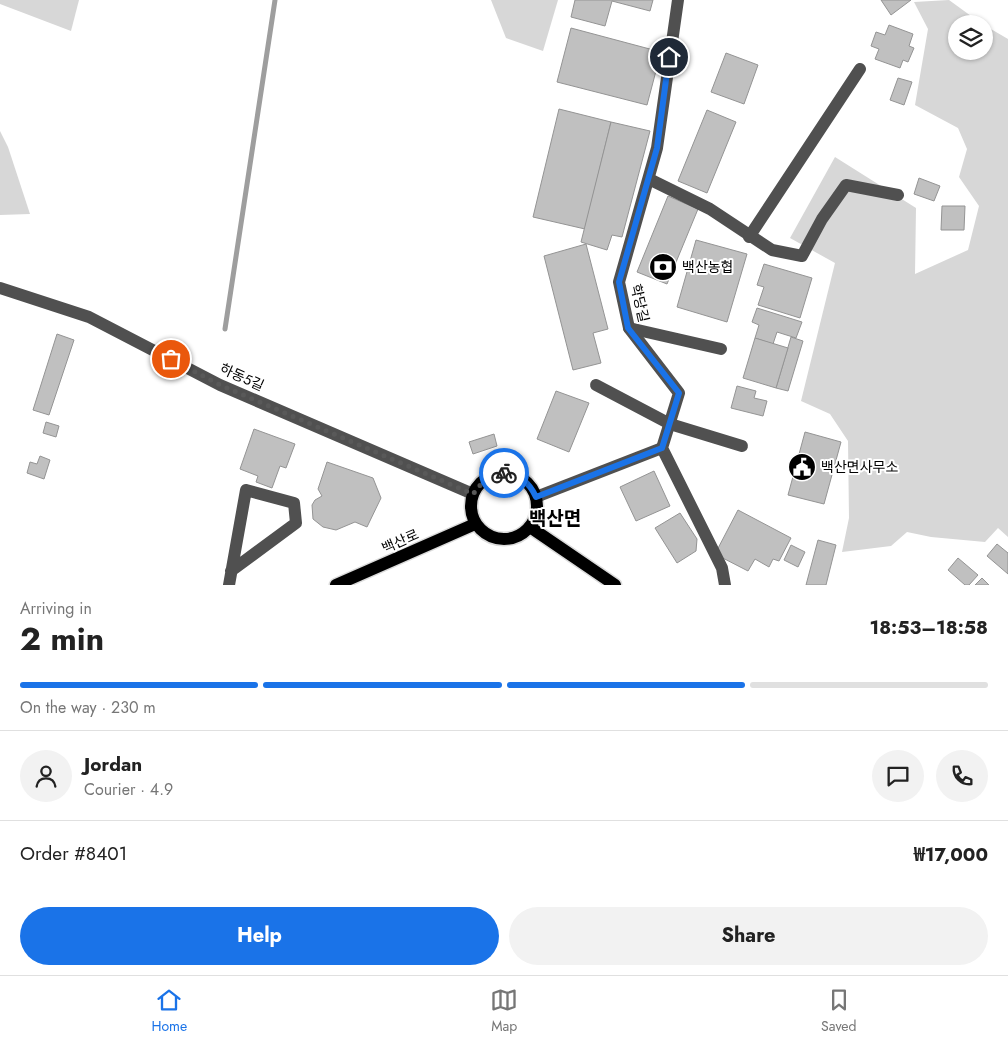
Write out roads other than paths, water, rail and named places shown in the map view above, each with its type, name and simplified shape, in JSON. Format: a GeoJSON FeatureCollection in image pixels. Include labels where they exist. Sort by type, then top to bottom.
{"type":"FeatureCollection","features":[{"type":"Feature","properties":{"kind":"main road"},"geometry":{"type":"LineString","coordinates":[[505,473],[525,480],[536,497],[536,518],[522,534],[502,540],[482,532],[475,524],[472,514],[473,494],[486,478],[505,473]]}},
{"type":"Feature","properties":{"kind":"main road","name":"백산로"},"geometry":{"type":"LineString","coordinates":[[336,585],[475,524]]}},
{"type":"Feature","properties":{"kind":"main road"},"geometry":{"type":"LineString","coordinates":[[530,527],[615,585]]}},
{"type":"Feature","properties":{"kind":"street","name":"학당길"},"geometry":{"type":"LineString","coordinates":[[662,448],[679,393],[628,328],[619,282],[657,148],[678,0]]}},
{"type":"Feature","properties":{"kind":"street"},"geometry":{"type":"LineString","coordinates":[[749,236],[860,69]]}},
{"type":"Feature","properties":{"kind":"street"},"geometry":{"type":"LineString","coordinates":[[649,178],[710,209],[772,250],[802,256],[822,219],[846,184],[898,195]]}},
{"type":"Feature","properties":{"kind":"street","name":"하동5길"},"geometry":{"type":"LineString","coordinates":[[0,288],[89,316],[220,385],[473,494]]}},
{"type":"Feature","properties":{"kind":"street"},"geometry":{"type":"LineString","coordinates":[[628,328],[721,349]]}},
{"type":"Feature","properties":{"kind":"street"},"geometry":{"type":"LineString","coordinates":[[596,385],[670,424],[742,446]]}},
{"type":"Feature","properties":{"kind":"street"},"geometry":{"type":"LineString","coordinates":[[536,497],[662,448],[722,568],[725,585]]}},
{"type":"Feature","properties":{"kind":"street"},"geometry":{"type":"LineString","coordinates":[[229,585],[231,571],[246,490],[294,504],[296,523],[231,571]]}},
{"type":"Feature","properties":{"kind":"waterway"},"geometry":{"type":"LineString","coordinates":[[225,329],[275,0]]}},
{"type":"Feature","properties":{"kind":"place","name":"백산농협"},"geometry":{"type":"Point","coordinates":[663,267]}},
{"type":"Feature","properties":{"kind":"place","name":"백산면사무소"},"geometry":{"type":"Point","coordinates":[802,467]}},
{"type":"Feature","properties":{"kind":"district","name":"백산면"},"geometry":{"type":"Point","coordinates":[555,518]}}]}
